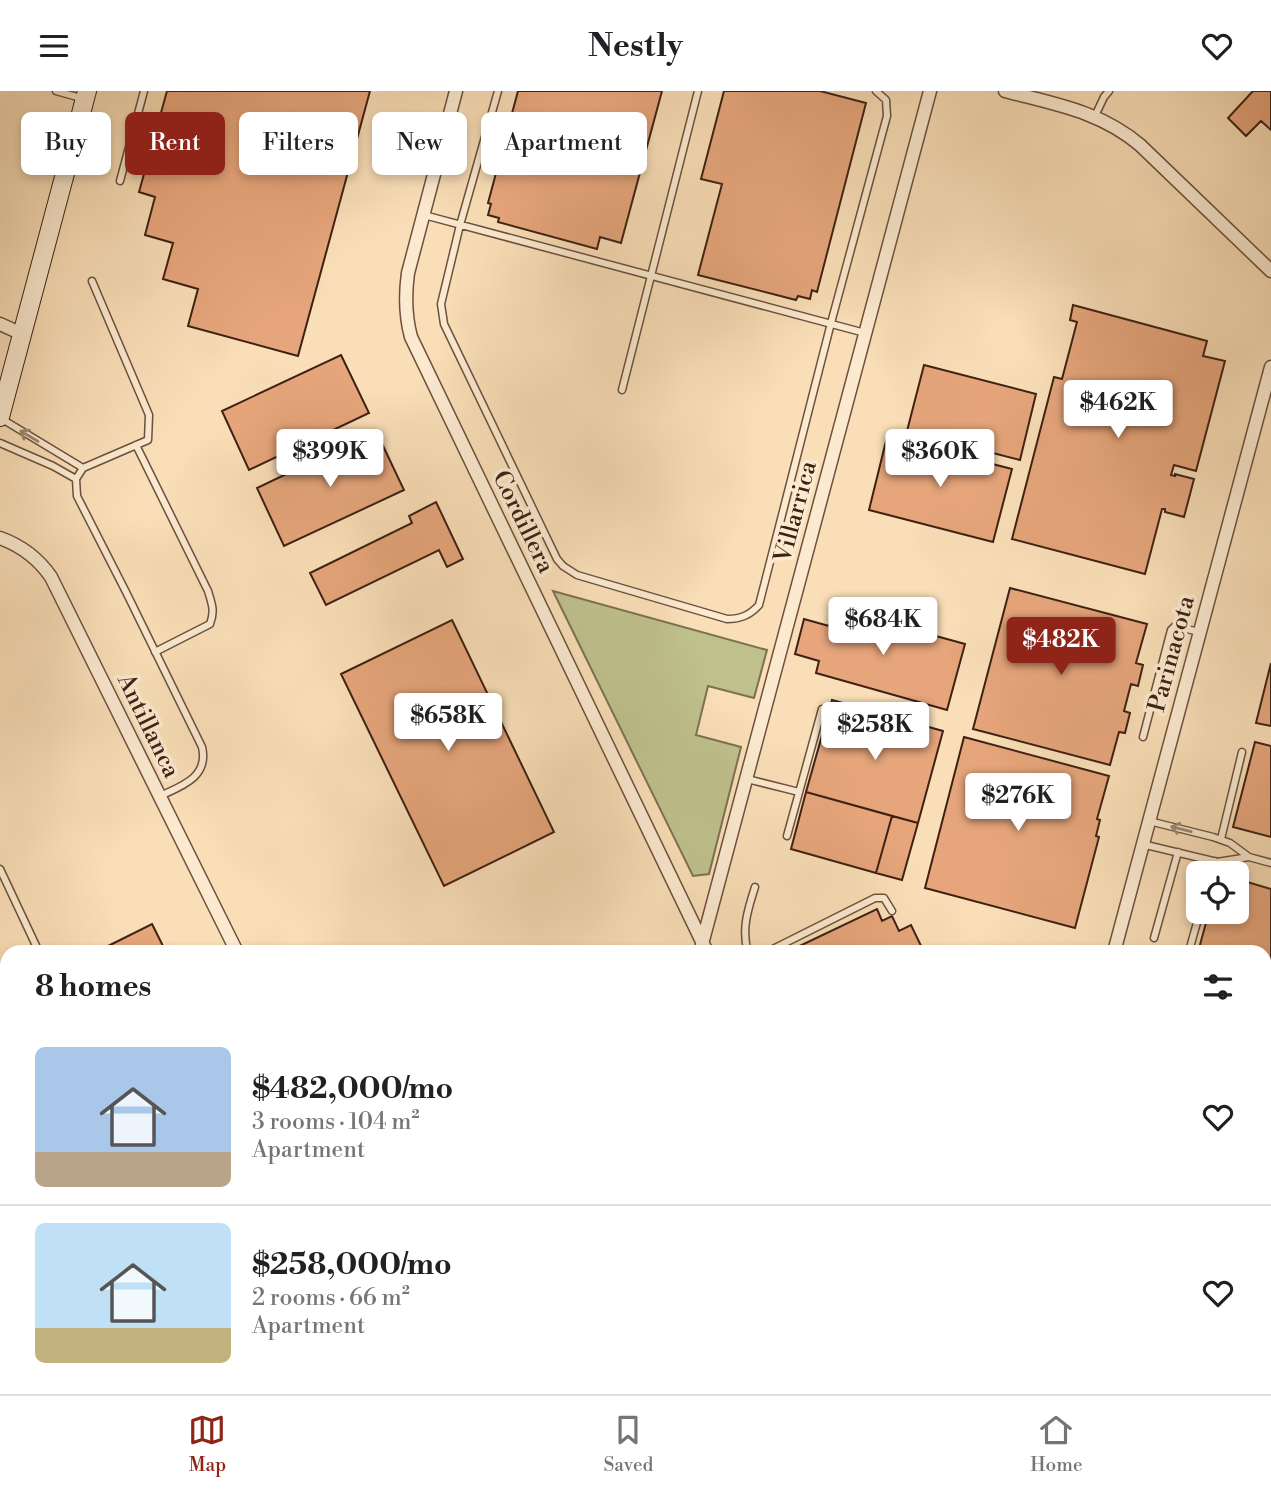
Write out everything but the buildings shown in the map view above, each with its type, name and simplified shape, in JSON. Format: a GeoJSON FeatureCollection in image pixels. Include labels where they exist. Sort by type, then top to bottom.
{"type":"FeatureCollection","features":[{"type":"Feature","properties":{"kind":"main road"},"geometry":{"type":"LineString","coordinates":[[0,418],[86,95]]}},
{"type":"Feature","properties":{"kind":"street","name":"Cordillera"},"geometry":{"type":"LineString","coordinates":[[456,91],[406,286],[406,313],[416,348],[704,945]]}},
{"type":"Feature","properties":{"kind":"street","name":"Villarrica"},"geometry":{"type":"LineString","coordinates":[[706,945],[746,779],[930,91]]}},
{"type":"Feature","properties":{"kind":"street"},"geometry":{"type":"LineString","coordinates":[[1005,91],[1095,116],[1118,128],[1140,145],[1271,271]]}},
{"type":"Feature","properties":{"kind":"street"},"geometry":{"type":"LineString","coordinates":[[0,324],[22,334]]}},
{"type":"Feature","properties":{"kind":"street","name":"Parinacota"},"geometry":{"type":"LineString","coordinates":[[1116,945],[1271,367]]}},
{"type":"Feature","properties":{"kind":"street","name":"Antillanca"},"geometry":{"type":"LineString","coordinates":[[0,538],[14,543],[34,557],[51,577],[234,945]]}},
{"type":"Feature","properties":{"kind":"lane"},"geometry":{"type":"LineString","coordinates":[[56,91],[86,95]]}},
{"type":"Feature","properties":{"kind":"lane"},"geometry":{"type":"LineString","coordinates":[[120,181],[144,91]]}},
{"type":"Feature","properties":{"kind":"lane"},"geometry":{"type":"LineString","coordinates":[[498,91],[441,304],[444,324],[562,566],[577,575],[727,619],[746,616],[759,605],[887,116],[886,100],[876,91]]}},
{"type":"Feature","properties":{"kind":"lane"},"geometry":{"type":"LineString","coordinates":[[622,390],[698,91]]}},
{"type":"Feature","properties":{"kind":"lane"},"geometry":{"type":"LineString","coordinates":[[1095,116],[1110,91]]}},
{"type":"Feature","properties":{"kind":"lane"},"geometry":{"type":"LineString","coordinates":[[423,215],[865,333]]}},
{"type":"Feature","properties":{"kind":"lane"},"geometry":{"type":"LineString","coordinates":[[92,281],[149,415],[148,440],[83,468],[76,479],[76,496],[202,747],[204,756],[203,766],[193,778],[160,796]]}},
{"type":"Feature","properties":{"kind":"lane"},"geometry":{"type":"LineString","coordinates":[[0,418],[83,468]]}},
{"type":"Feature","properties":{"kind":"lane"},"geometry":{"type":"LineString","coordinates":[[0,443],[76,479]]}},
{"type":"Feature","properties":{"kind":"lane"},"geometry":{"type":"LineString","coordinates":[[136,445],[208,591],[213,615],[209,624],[155,652]]}},
{"type":"Feature","properties":{"kind":"lane"},"geometry":{"type":"LineString","coordinates":[[1143,737],[1171,629],[1175,626],[1199,632]]}},
{"type":"Feature","properties":{"kind":"lane"},"geometry":{"type":"LineString","coordinates":[[787,836],[822,709]]}},
{"type":"Feature","properties":{"kind":"lane"},"geometry":{"type":"LineString","coordinates":[[1221,839],[1242,752]]}},
{"type":"Feature","properties":{"kind":"lane"},"geometry":{"type":"LineString","coordinates":[[746,779],[799,792]]}},
{"type":"Feature","properties":{"kind":"lane"},"geometry":{"type":"LineString","coordinates":[[1148,821],[1221,839],[1249,857],[1271,863]]}},
{"type":"Feature","properties":{"kind":"lane"},"geometry":{"type":"LineString","coordinates":[[1142,844],[1215,861]]}},
{"type":"Feature","properties":{"kind":"lane"},"geometry":{"type":"LineString","coordinates":[[1154,938],[1178,852]]}},
{"type":"Feature","properties":{"kind":"lane"},"geometry":{"type":"LineString","coordinates":[[1229,861],[1249,857]]}},
{"type":"Feature","properties":{"kind":"lane"},"geometry":{"type":"LineString","coordinates":[[0,869],[36,945]]}},
{"type":"Feature","properties":{"kind":"lane"},"geometry":{"type":"LineString","coordinates":[[745,945],[744,930],[754,887]]}},
{"type":"Feature","properties":{"kind":"lane"},"geometry":{"type":"LineString","coordinates":[[781,945],[875,898],[884,898],[892,911]]}},
{"type":"Feature","properties":{"kind":"lane"},"geometry":{"type":"LineString","coordinates":[[1191,945],[1197,924]]}},
{"type":"Feature","properties":{"kind":"green space"},"geometry":{"type":"Polygon","coordinates":[[[553,591],[767,650],[754,698],[708,686],[696,735],[741,747],[709,874],[693,876],[553,591]]]}}]}
